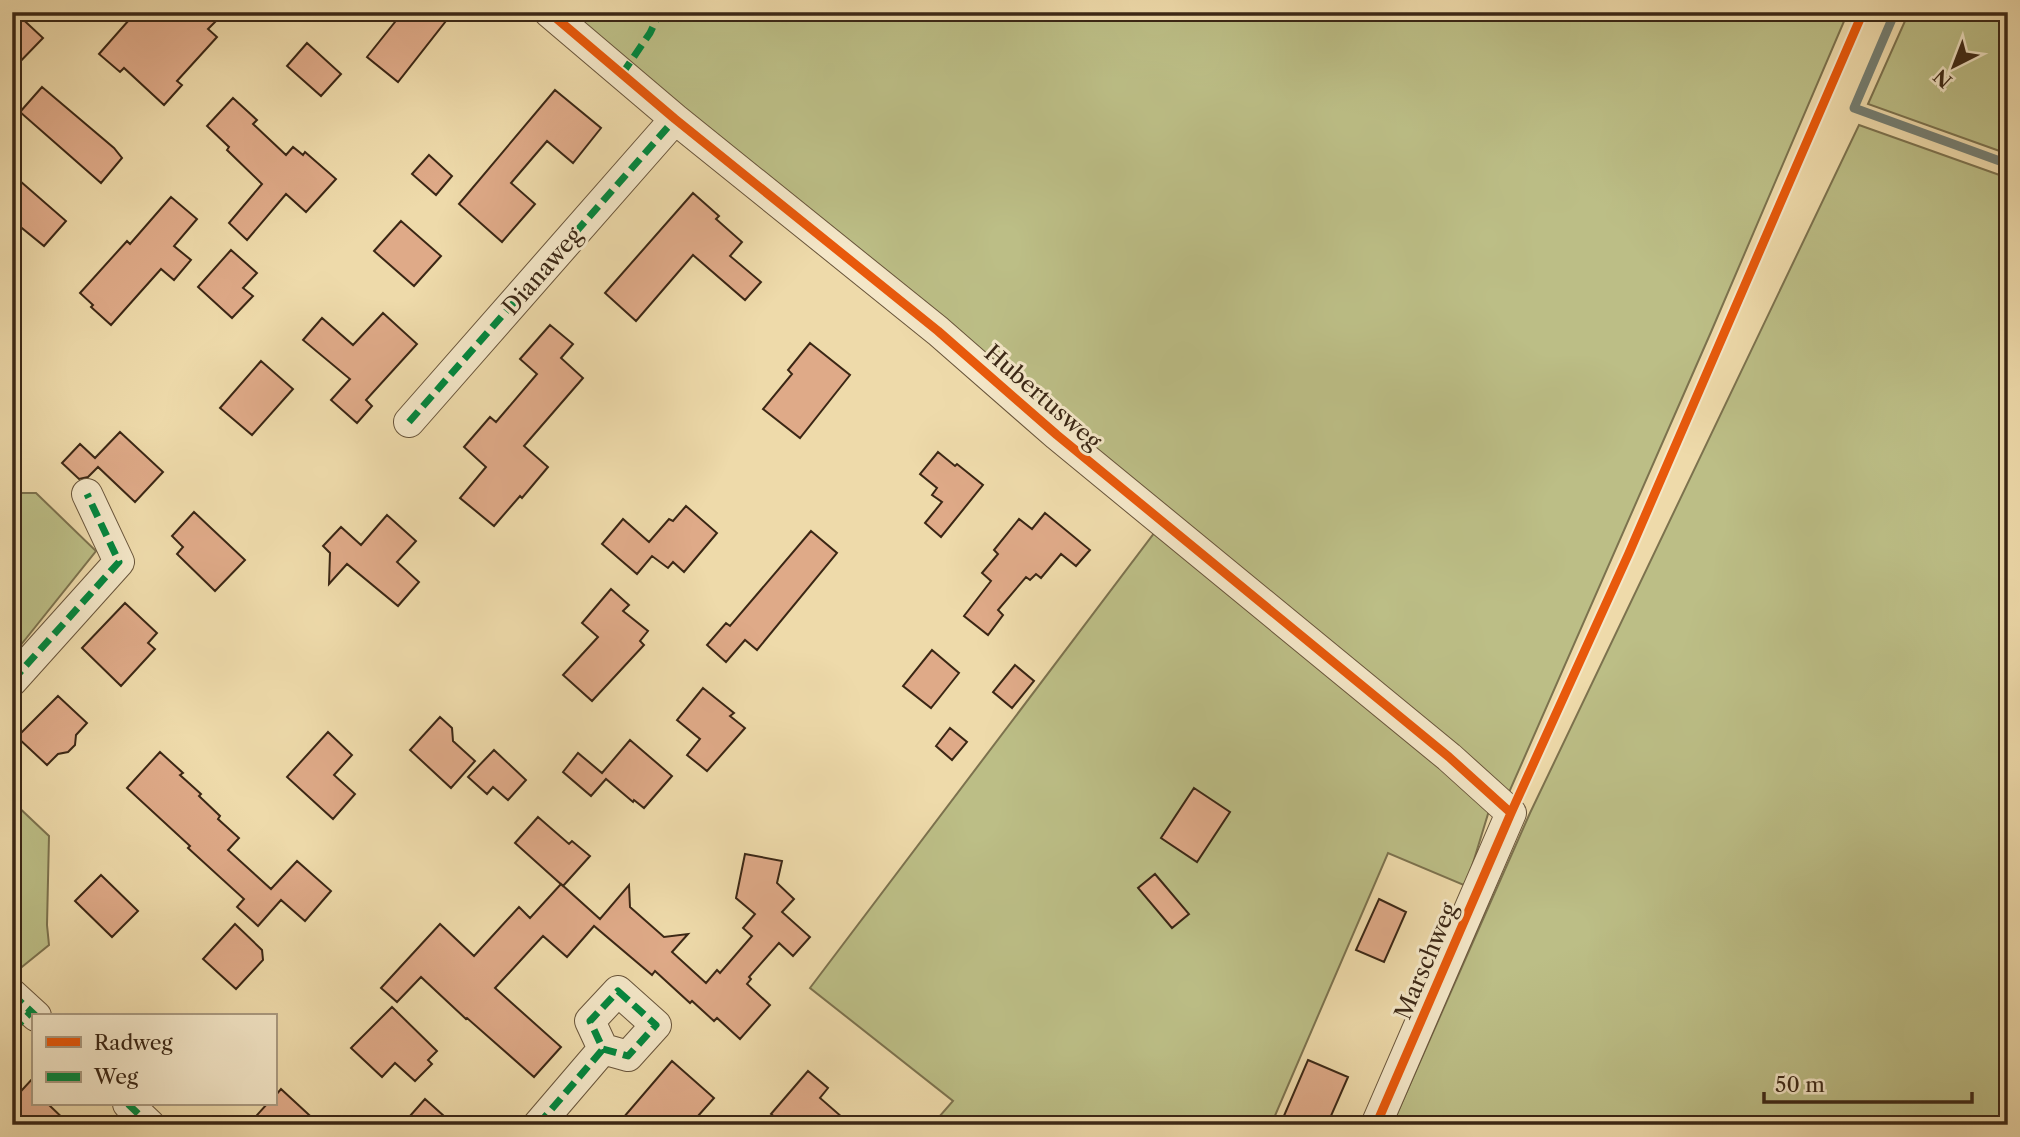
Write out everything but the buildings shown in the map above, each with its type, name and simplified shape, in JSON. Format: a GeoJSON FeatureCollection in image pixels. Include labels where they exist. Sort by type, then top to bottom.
{"type":"FeatureCollection","features":[{"type":"Feature","properties":{"kind":"street","name":"Hubertusweg"},"geometry":{"type":"LineString","coordinates":[[548,12],[675,119],[937,331],[1056,435],[1449,757],[1511,813]]}},
{"type":"Feature","properties":{"kind":"street","name":"Dianaweg"},"geometry":{"type":"LineString","coordinates":[[409,422],[675,119]]}},
{"type":"Feature","properties":{"kind":"street"},"geometry":{"type":"LineString","coordinates":[[12,681],[119,562],[87,494]]}},
{"type":"Feature","properties":{"kind":"street","name":"Marschweg"},"geometry":{"type":"LineString","coordinates":[[1376,1125],[1511,813]]}},
{"type":"Feature","properties":{"kind":"street"},"geometry":{"type":"LineString","coordinates":[[538,1125],[603,1049]]}},
{"type":"Feature","properties":{"kind":"street"},"geometry":{"type":"LineString","coordinates":[[130,1106],[150,1125]]}},
{"type":"Feature","properties":{"kind":"green space"},"geometry":{"type":"Polygon","coordinates":[[[562,12],[1848,12],[1507,797],[562,12]]]}},
{"type":"Feature","properties":{"kind":"green space"},"geometry":{"type":"Polygon","coordinates":[[[1909,12],[2008,12],[2008,154],[1868,104],[1909,12]]]}},
{"type":"Feature","properties":{"kind":"green space"},"geometry":{"type":"Polygon","coordinates":[[[1859,125],[2008,178],[2008,1125],[1392,1125],[1530,813],[1859,125]]]}},
{"type":"Feature","properties":{"kind":"green space"},"geometry":{"type":"Polygon","coordinates":[[[12,493],[36,493],[96,551],[12,656],[12,493]]]}},
{"type":"Feature","properties":{"kind":"green space"},"geometry":{"type":"Polygon","coordinates":[[[1155,532],[1491,804],[1466,886],[1388,853],[1271,1125],[932,1125],[953,1101],[810,988],[1155,532]]]}},
{"type":"Feature","properties":{"kind":"green space"},"geometry":{"type":"Polygon","coordinates":[[[12,801],[49,836],[49,945],[12,975],[12,801]]]}},
{"type":"Feature","properties":{"kind":"waterway"},"geometry":{"type":"LineString","coordinates":[[1895,12],[1854,108],[2008,164]]}},
{"type":"Feature","properties":{"kind":"marked path"},"geometry":{"type":"LineString","coordinates":[[622,74],[650,33],[660,12]]}},
{"type":"Feature","properties":{"kind":"marked path"},"geometry":{"type":"LineString","coordinates":[[409,422],[675,119]]}},
{"type":"Feature","properties":{"kind":"marked path"},"geometry":{"type":"LineString","coordinates":[[12,681],[119,562],[87,494]]}},
{"type":"Feature","properties":{"kind":"marked path"},"geometry":{"type":"LineString","coordinates":[[618,991],[656,1025],[628,1056],[603,1049],[590,1021],[618,991]]}},
{"type":"Feature","properties":{"kind":"marked path"},"geometry":{"type":"LineString","coordinates":[[12,994],[34,1014]]}},
{"type":"Feature","properties":{"kind":"marked path"},"geometry":{"type":"LineString","coordinates":[[12,1031],[31,1012]]}},
{"type":"Feature","properties":{"kind":"marked path"},"geometry":{"type":"LineString","coordinates":[[538,1125],[603,1049]]}},
{"type":"Feature","properties":{"kind":"marked path"},"geometry":{"type":"LineString","coordinates":[[130,1106],[150,1125]]}},
{"type":"Feature","properties":{"kind":"cycle path"},"geometry":{"type":"LineString","coordinates":[[549,12],[675,119],[938,331],[1057,435],[1449,757],[1511,813]]}},
{"type":"Feature","properties":{"kind":"cycle path"},"geometry":{"type":"LineString","coordinates":[[1376,1125],[1511,813],[1629,553],[1863,12]]}}]}
